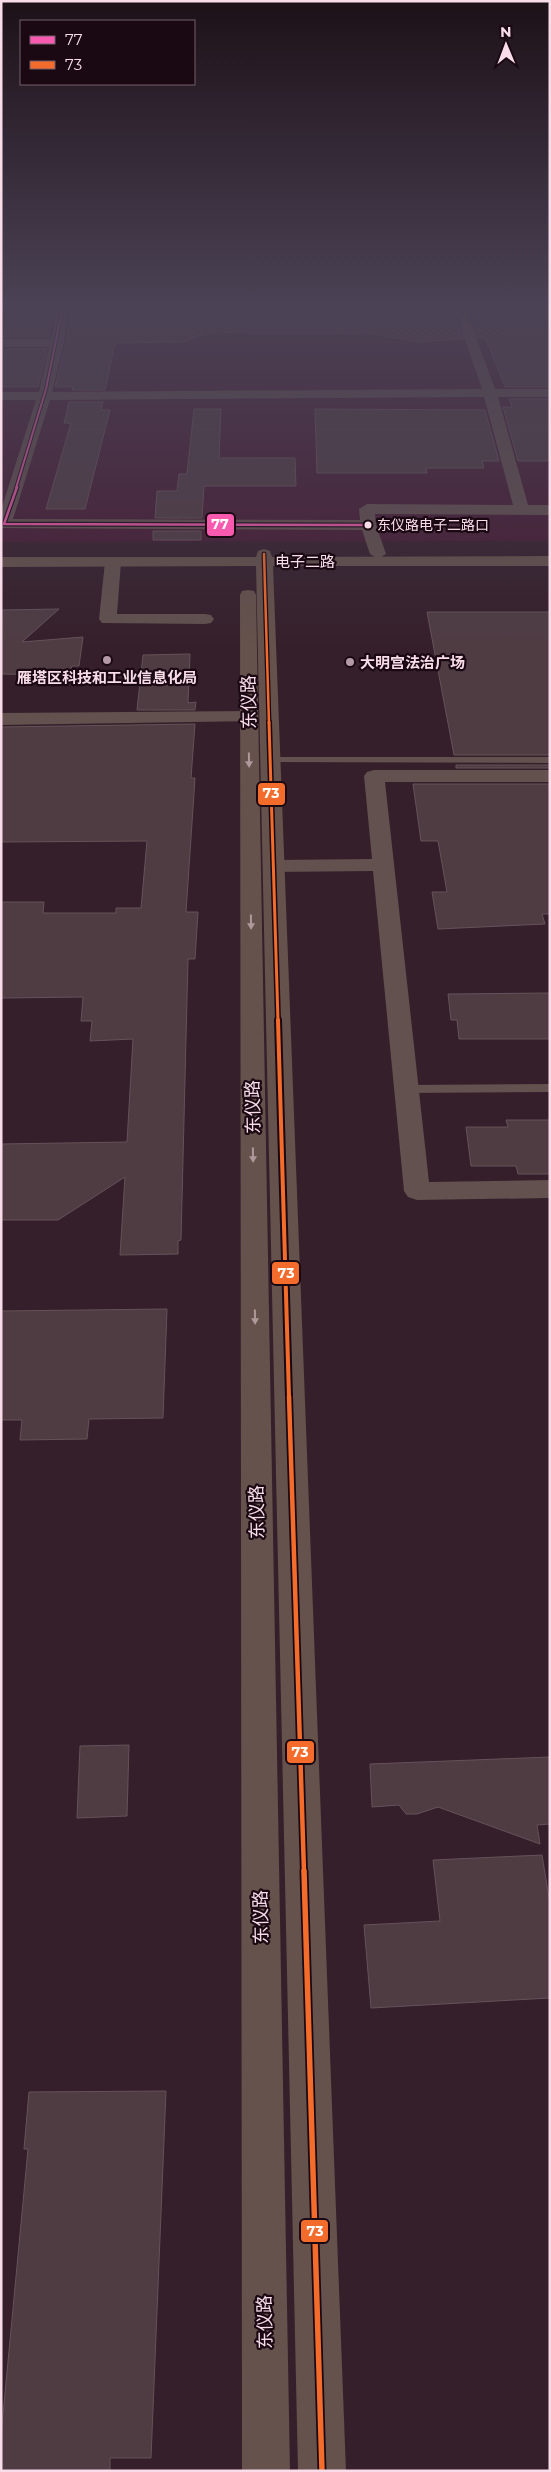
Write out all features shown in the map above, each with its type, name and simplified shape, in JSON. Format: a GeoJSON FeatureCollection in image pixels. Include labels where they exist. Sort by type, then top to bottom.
{"type":"FeatureCollection","features":[{"type":"Feature","properties":{"kind":"main road","name":"电子二路"},"geometry":{"type":"LineString","coordinates":[[1,562],[113,562],[378,554],[550,553]]}},
{"type":"Feature","properties":{"kind":"main road","name":"电子二路"},"geometry":{"type":"LineString","coordinates":[[1,554],[550,561]]}},
{"type":"Feature","properties":{"kind":"main road","name":"东仪路"},"geometry":{"type":"LineString","coordinates":[[256,558],[249,717],[266,2471]]}},
{"type":"Feature","properties":{"kind":"main road","name":"东仪路"},"geometry":{"type":"LineString","coordinates":[[256,558],[271,760],[322,2471]]}},
{"type":"Feature","properties":{"kind":"street"},"geometry":{"type":"LineString","coordinates":[[37,417],[5,510],[4,524],[368,525]]}},
{"type":"Feature","properties":{"kind":"street"},"geometry":{"type":"LineString","coordinates":[[496,417],[522,510]]}},
{"type":"Feature","properties":{"kind":"street"},"geometry":{"type":"LineString","coordinates":[[378,554],[368,525],[367,510],[550,510]]}},
{"type":"Feature","properties":{"kind":"street"},"geometry":{"type":"LineString","coordinates":[[113,562],[108,619],[205,619]]}},
{"type":"Feature","properties":{"kind":"street"},"geometry":{"type":"LineString","coordinates":[[1,719],[249,717]]}},
{"type":"Feature","properties":{"kind":"street"},"geometry":{"type":"LineString","coordinates":[[550,776],[374,776],[416,1191],[550,1189]]}},
{"type":"Feature","properties":{"kind":"street"},"geometry":{"type":"LineString","coordinates":[[274,866],[383,865]]}},
{"type":"Feature","properties":{"kind":"lane"},"geometry":{"type":"LineString","coordinates":[[271,760],[550,760]]}},
{"type":"Feature","properties":{"kind":"lane"},"geometry":{"type":"LineString","coordinates":[[406,1089],[550,1088]]}},
{"type":"Feature","properties":{"kind":"shaded area"},"geometry":{"type":"Polygon","coordinates":[[[1,417],[550,417],[550,541],[1,542],[1,417]]]}},
{"type":"Feature","properties":{"kind":"building"},"geometry":{"type":"Polygon","coordinates":[[[65,417],[108,417],[85,509],[46,509],[71,423],[64,423],[65,417]]]}},
{"type":"Feature","properties":{"kind":"building"},"geometry":{"type":"Polygon","coordinates":[[[193,417],[221,417],[219,458],[295,458],[296,486],[204,486],[202,518],[155,518],[157,491],[177,491],[179,474],[187,474],[193,417]]]}},
{"type":"Feature","properties":{"kind":"building"},"geometry":{"type":"Polygon","coordinates":[[[315,417],[487,417],[499,461],[482,461],[484,468],[426,468],[427,473],[317,473],[315,417]]]}},
{"type":"Feature","properties":{"kind":"building"},"geometry":{"type":"Polygon","coordinates":[[[506,417],[550,417],[550,461],[518,461],[506,417]]]}},
{"type":"Feature","properties":{"kind":"building"},"geometry":{"type":"Polygon","coordinates":[[[153,531],[201,531],[201,540],[153,540],[153,531]]]}},
{"type":"Feature","properties":{"kind":"building"},"geometry":{"type":"Polygon","coordinates":[[[59,609],[22,642],[83,637],[79,666],[72,666],[69,675],[1,674],[1,610],[59,609]]]}},
{"type":"Feature","properties":{"kind":"building"},"geometry":{"type":"Polygon","coordinates":[[[427,612],[550,612],[550,755],[454,755],[427,612]]]}},
{"type":"Feature","properties":{"kind":"building"},"geometry":{"type":"Polygon","coordinates":[[[190,654],[188,703],[196,702],[195,710],[137,710],[143,655],[190,654]]]}},
{"type":"Feature","properties":{"kind":"building"},"geometry":{"type":"Polygon","coordinates":[[[195,724],[191,778],[195,778],[186,912],[198,912],[195,959],[188,959],[181,1240],[178,1241],[178,1254],[120,1255],[125,1177],[58,1220],[1,1220],[1,1144],[127,1142],[133,1039],[90,1041],[92,1021],[81,1021],[83,997],[1,998],[1,902],[44,902],[43,913],[116,913],[116,908],[141,908],[147,841],[1,842],[1,727],[195,724]]]}},
{"type":"Feature","properties":{"kind":"building"},"geometry":{"type":"Polygon","coordinates":[[[456,765],[550,765],[550,768],[456,768],[456,765]]]}},
{"type":"Feature","properties":{"kind":"building"},"geometry":{"type":"Polygon","coordinates":[[[413,784],[550,784],[550,914],[542,914],[545,924],[438,929],[432,892],[447,892],[438,841],[421,841],[413,784]]]}},
{"type":"Feature","properties":{"kind":"building"},"geometry":{"type":"Polygon","coordinates":[[[550,993],[550,1039],[459,1039],[457,1020],[451,1020],[448,994],[550,993]]]}},
{"type":"Feature","properties":{"kind":"building"},"geometry":{"type":"Polygon","coordinates":[[[506,1120],[550,1120],[550,1174],[518,1174],[516,1166],[471,1166],[466,1127],[508,1127],[506,1120]]]}},
{"type":"Feature","properties":{"kind":"building"},"geometry":{"type":"Polygon","coordinates":[[[167,1309],[163,1418],[89,1419],[87,1439],[20,1440],[22,1420],[1,1420],[1,1311],[167,1309]]]}},
{"type":"Feature","properties":{"kind":"building"},"geometry":{"type":"Polygon","coordinates":[[[129,1745],[127,1816],[77,1818],[80,1746],[129,1745]]]}},
{"type":"Feature","properties":{"kind":"building"},"geometry":{"type":"Polygon","coordinates":[[[550,1757],[550,1824],[537,1825],[540,1844],[438,1807],[417,1814],[406,1814],[399,1805],[372,1807],[370,1764],[550,1757]]]}},
{"type":"Feature","properties":{"kind":"building"},"geometry":{"type":"Polygon","coordinates":[[[542,1855],[550,1904],[550,1998],[371,2008],[364,1925],[440,1921],[433,1860],[542,1855]]]}},
{"type":"Feature","properties":{"kind":"building"},"geometry":{"type":"Polygon","coordinates":[[[166,2091],[151,2458],[110,2458],[110,2471],[1,2471],[1,2436],[28,2149],[24,2149],[29,2092],[166,2091]]]}},
{"type":"Feature","properties":{"kind":"transit line","name":"77"},"geometry":{"type":"LineString","coordinates":[[39,417],[4,524],[368,525]]}},
{"type":"Feature","properties":{"kind":"transit line","name":"73"},"geometry":{"type":"LineString","coordinates":[[264,554],[322,2471]]}},
{"type":"Feature","properties":{"kind":"place","name":"东仪路电子二路口"},"geometry":{"type":"Point","coordinates":[368,525]}},
{"type":"Feature","properties":{"kind":"place","name":"雁塔区科技和工业信息化局"},"geometry":{"type":"Point","coordinates":[107,660]}},
{"type":"Feature","properties":{"kind":"place","name":"大明宫法治广场"},"geometry":{"type":"Point","coordinates":[350,662]}}]}
